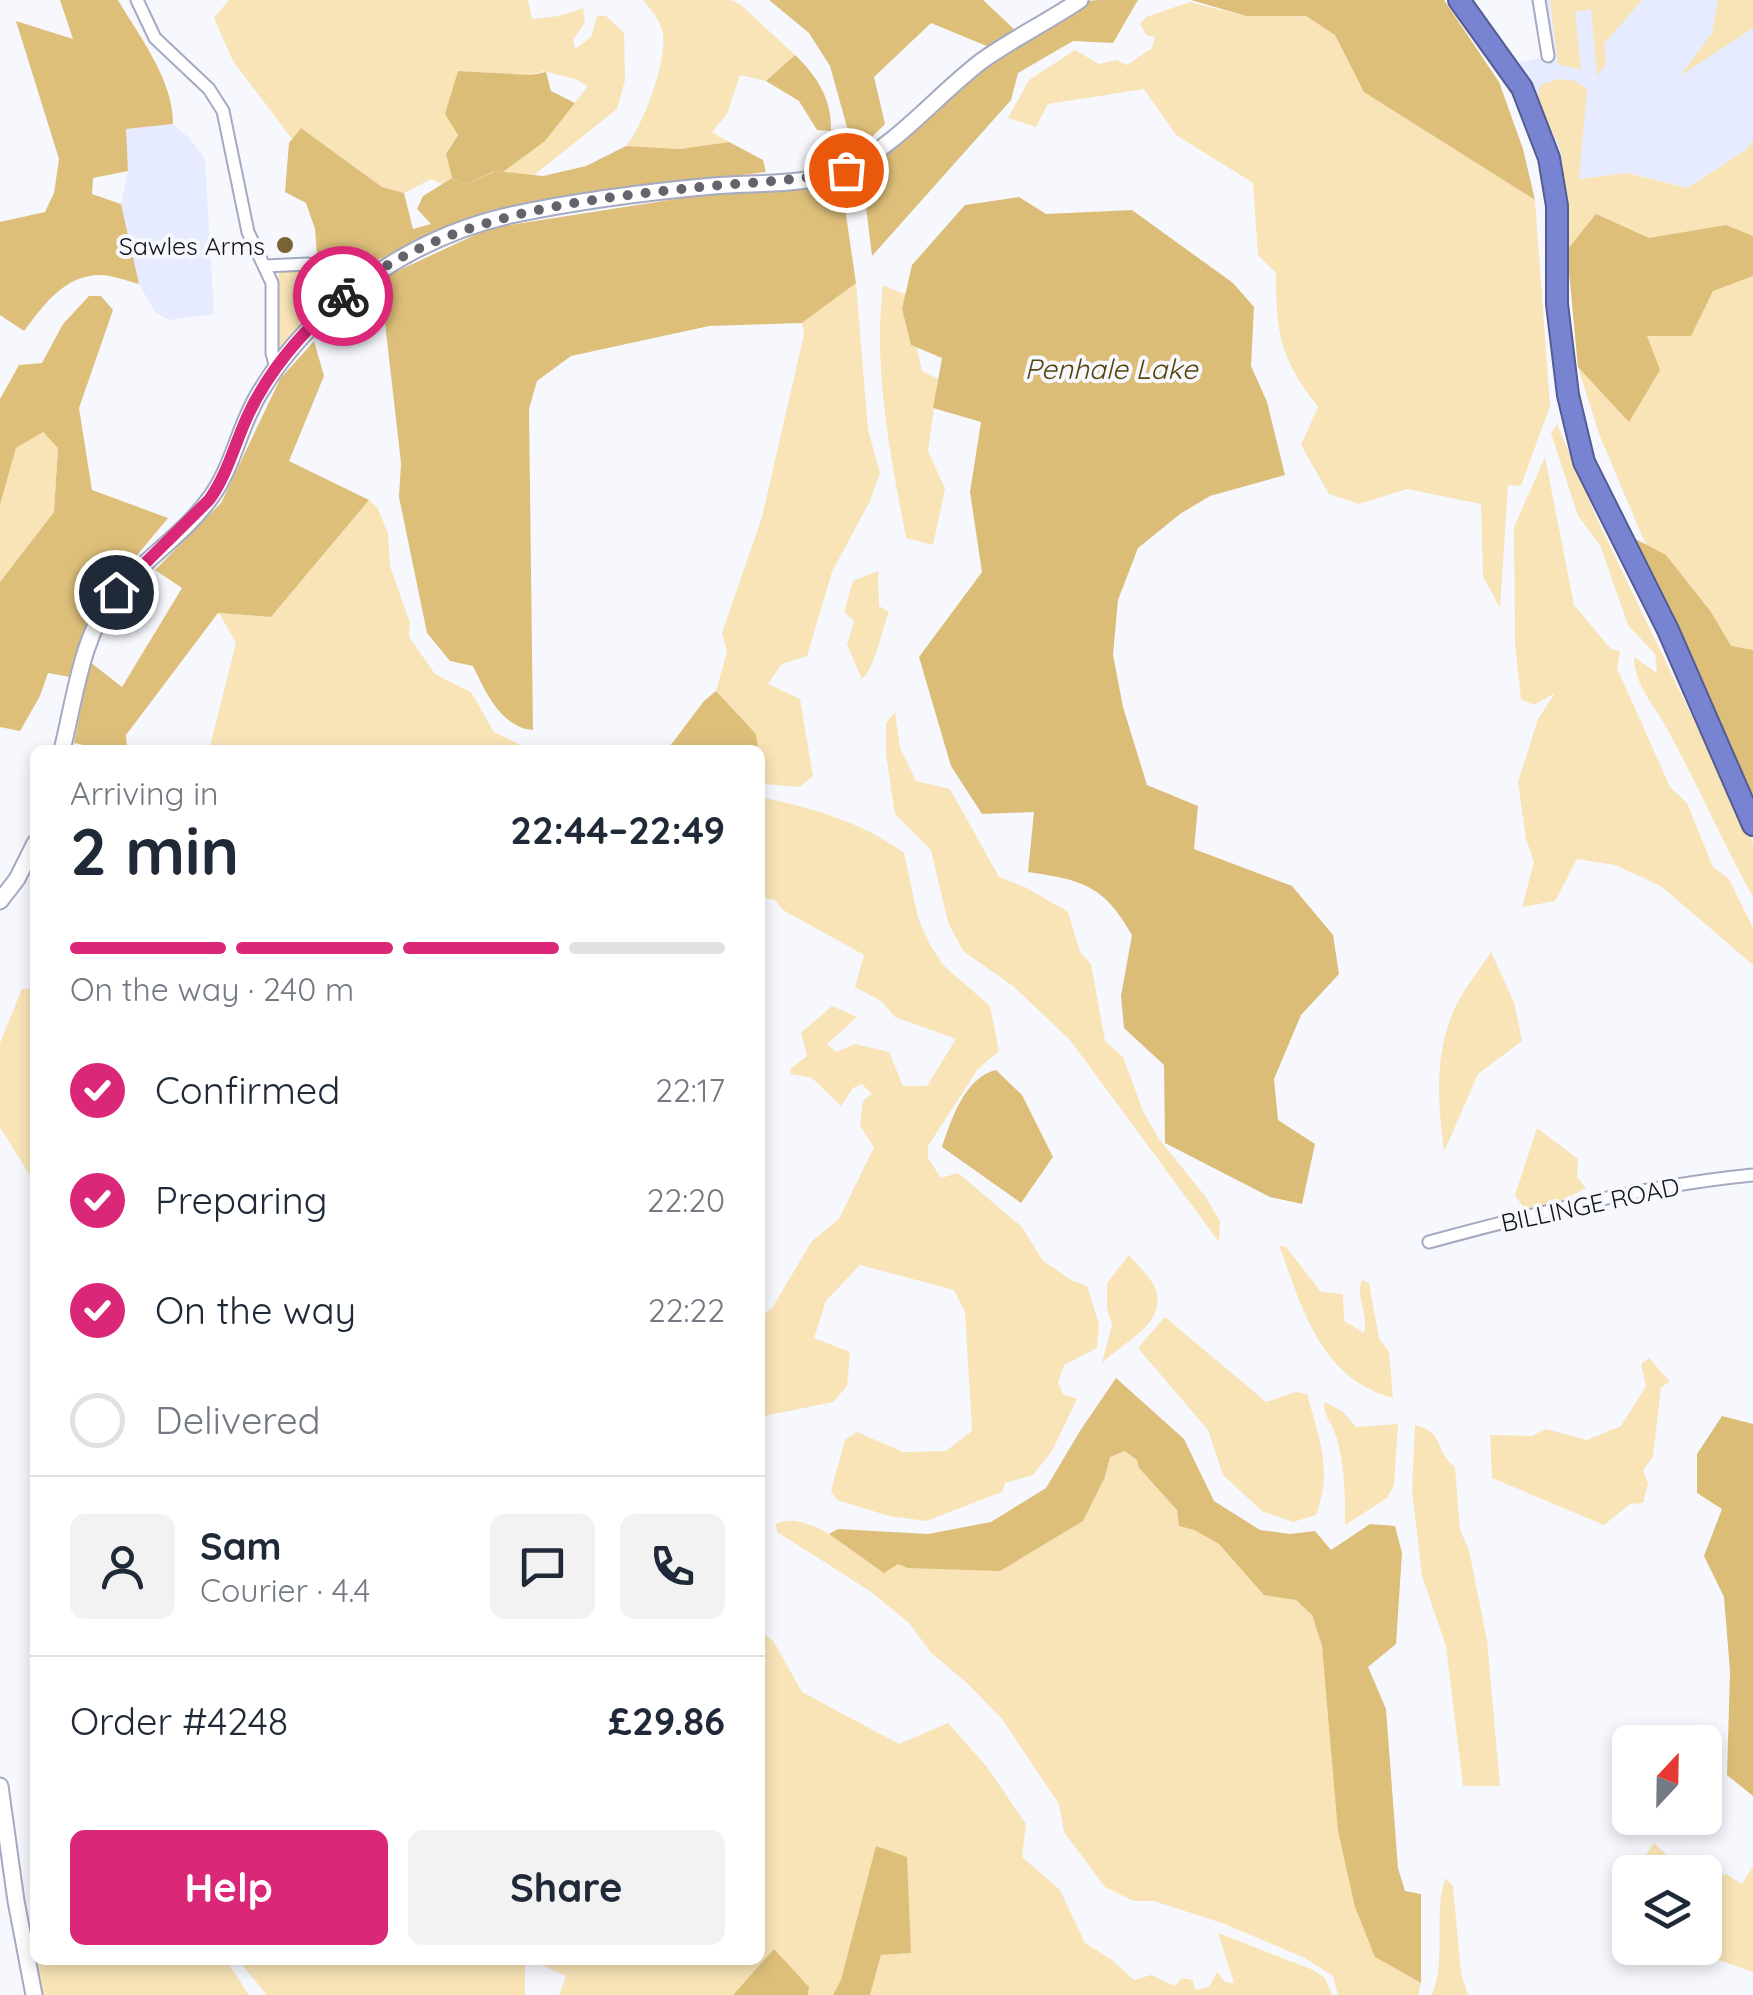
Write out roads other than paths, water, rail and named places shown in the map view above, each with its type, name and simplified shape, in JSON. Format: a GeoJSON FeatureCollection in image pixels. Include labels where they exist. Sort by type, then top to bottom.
{"type":"FeatureCollection","features":[{"type":"Feature","properties":{"kind":"highway"},"geometry":{"type":"LineString","coordinates":[[1459,0],[1522,88],[1549,158],[1557,206],[1558,304],[1568,395],[1584,462],[1668,630],[1753,824]]}},
{"type":"Feature","properties":{"kind":"main road"},"geometry":{"type":"LineString","coordinates":[[63,745],[86,653],[104,610],[116,592],[214,493],[252,406],[276,368],[328,310],[364,280],[461,231],[513,215],[674,190],[813,178],[846,170],[985,59],[1080,0]]}},
{"type":"Feature","properties":{"kind":"main road"},"geometry":{"type":"LineString","coordinates":[[0,901],[17,880],[30,853]]}},
{"type":"Feature","properties":{"kind":"main road"},"geometry":{"type":"LineString","coordinates":[[0,1786],[34,1995]]}},
{"type":"Feature","properties":{"kind":"street"},"geometry":{"type":"LineString","coordinates":[[137,0],[155,38],[219,103],[245,222],[273,293],[272,353],[276,368]]}},
{"type":"Feature","properties":{"kind":"street"},"geometry":{"type":"LineString","coordinates":[[1539,0],[1548,56]]}},
{"type":"Feature","properties":{"kind":"street"},"geometry":{"type":"LineString","coordinates":[[265,266],[308,264],[364,280]]}},
{"type":"Feature","properties":{"kind":"street","name":"BILLINGE ROAD"},"geometry":{"type":"LineString","coordinates":[[1429,1242],[1556,1208],[1693,1181],[1753,1175]]}},
{"type":"Feature","properties":{"kind":"water"},"geometry":{"type":"Polygon","coordinates":[[[458,71],[531,75],[546,72],[551,91],[575,103],[545,141],[503,172],[494,171],[467,184],[452,178],[446,154],[458,135],[445,114],[458,71]]]}},
{"type":"Feature","properties":{"kind":"water","name":"Penhale Lake"},"geometry":{"type":"Polygon","coordinates":[[[1019,197],[1046,214],[1132,210],[1233,283],[1254,307],[1251,366],[1267,402],[1285,475],[1210,496],[1138,548],[1118,600],[1113,655],[1123,707],[1147,785],[1198,806],[1194,849],[1292,886],[1333,935],[1339,974],[1301,1015],[1274,1079],[1278,1120],[1315,1144],[1302,1204],[1270,1197],[1165,1143],[1164,1065],[1124,1028],[1121,996],[1132,935],[1112,905],[1090,888],[1028,872],[1034,812],[982,814],[951,766],[919,657],[982,572],[970,492],[981,422],[933,408],[942,358],[911,345],[902,309],[912,265],[965,205],[1019,197]]]}},
{"type":"Feature","properties":{"kind":"water"},"geometry":{"type":"Polygon","coordinates":[[[1722,1416],[1753,1424],[1753,1796],[1727,1775],[1730,1671],[1724,1597],[1704,1556],[1722,1509],[1697,1493],[1697,1454],[1722,1416]]]}},
{"type":"Feature","properties":{"kind":"place","name":"Sawles Arms"},"geometry":{"type":"Point","coordinates":[285,245]}}]}
